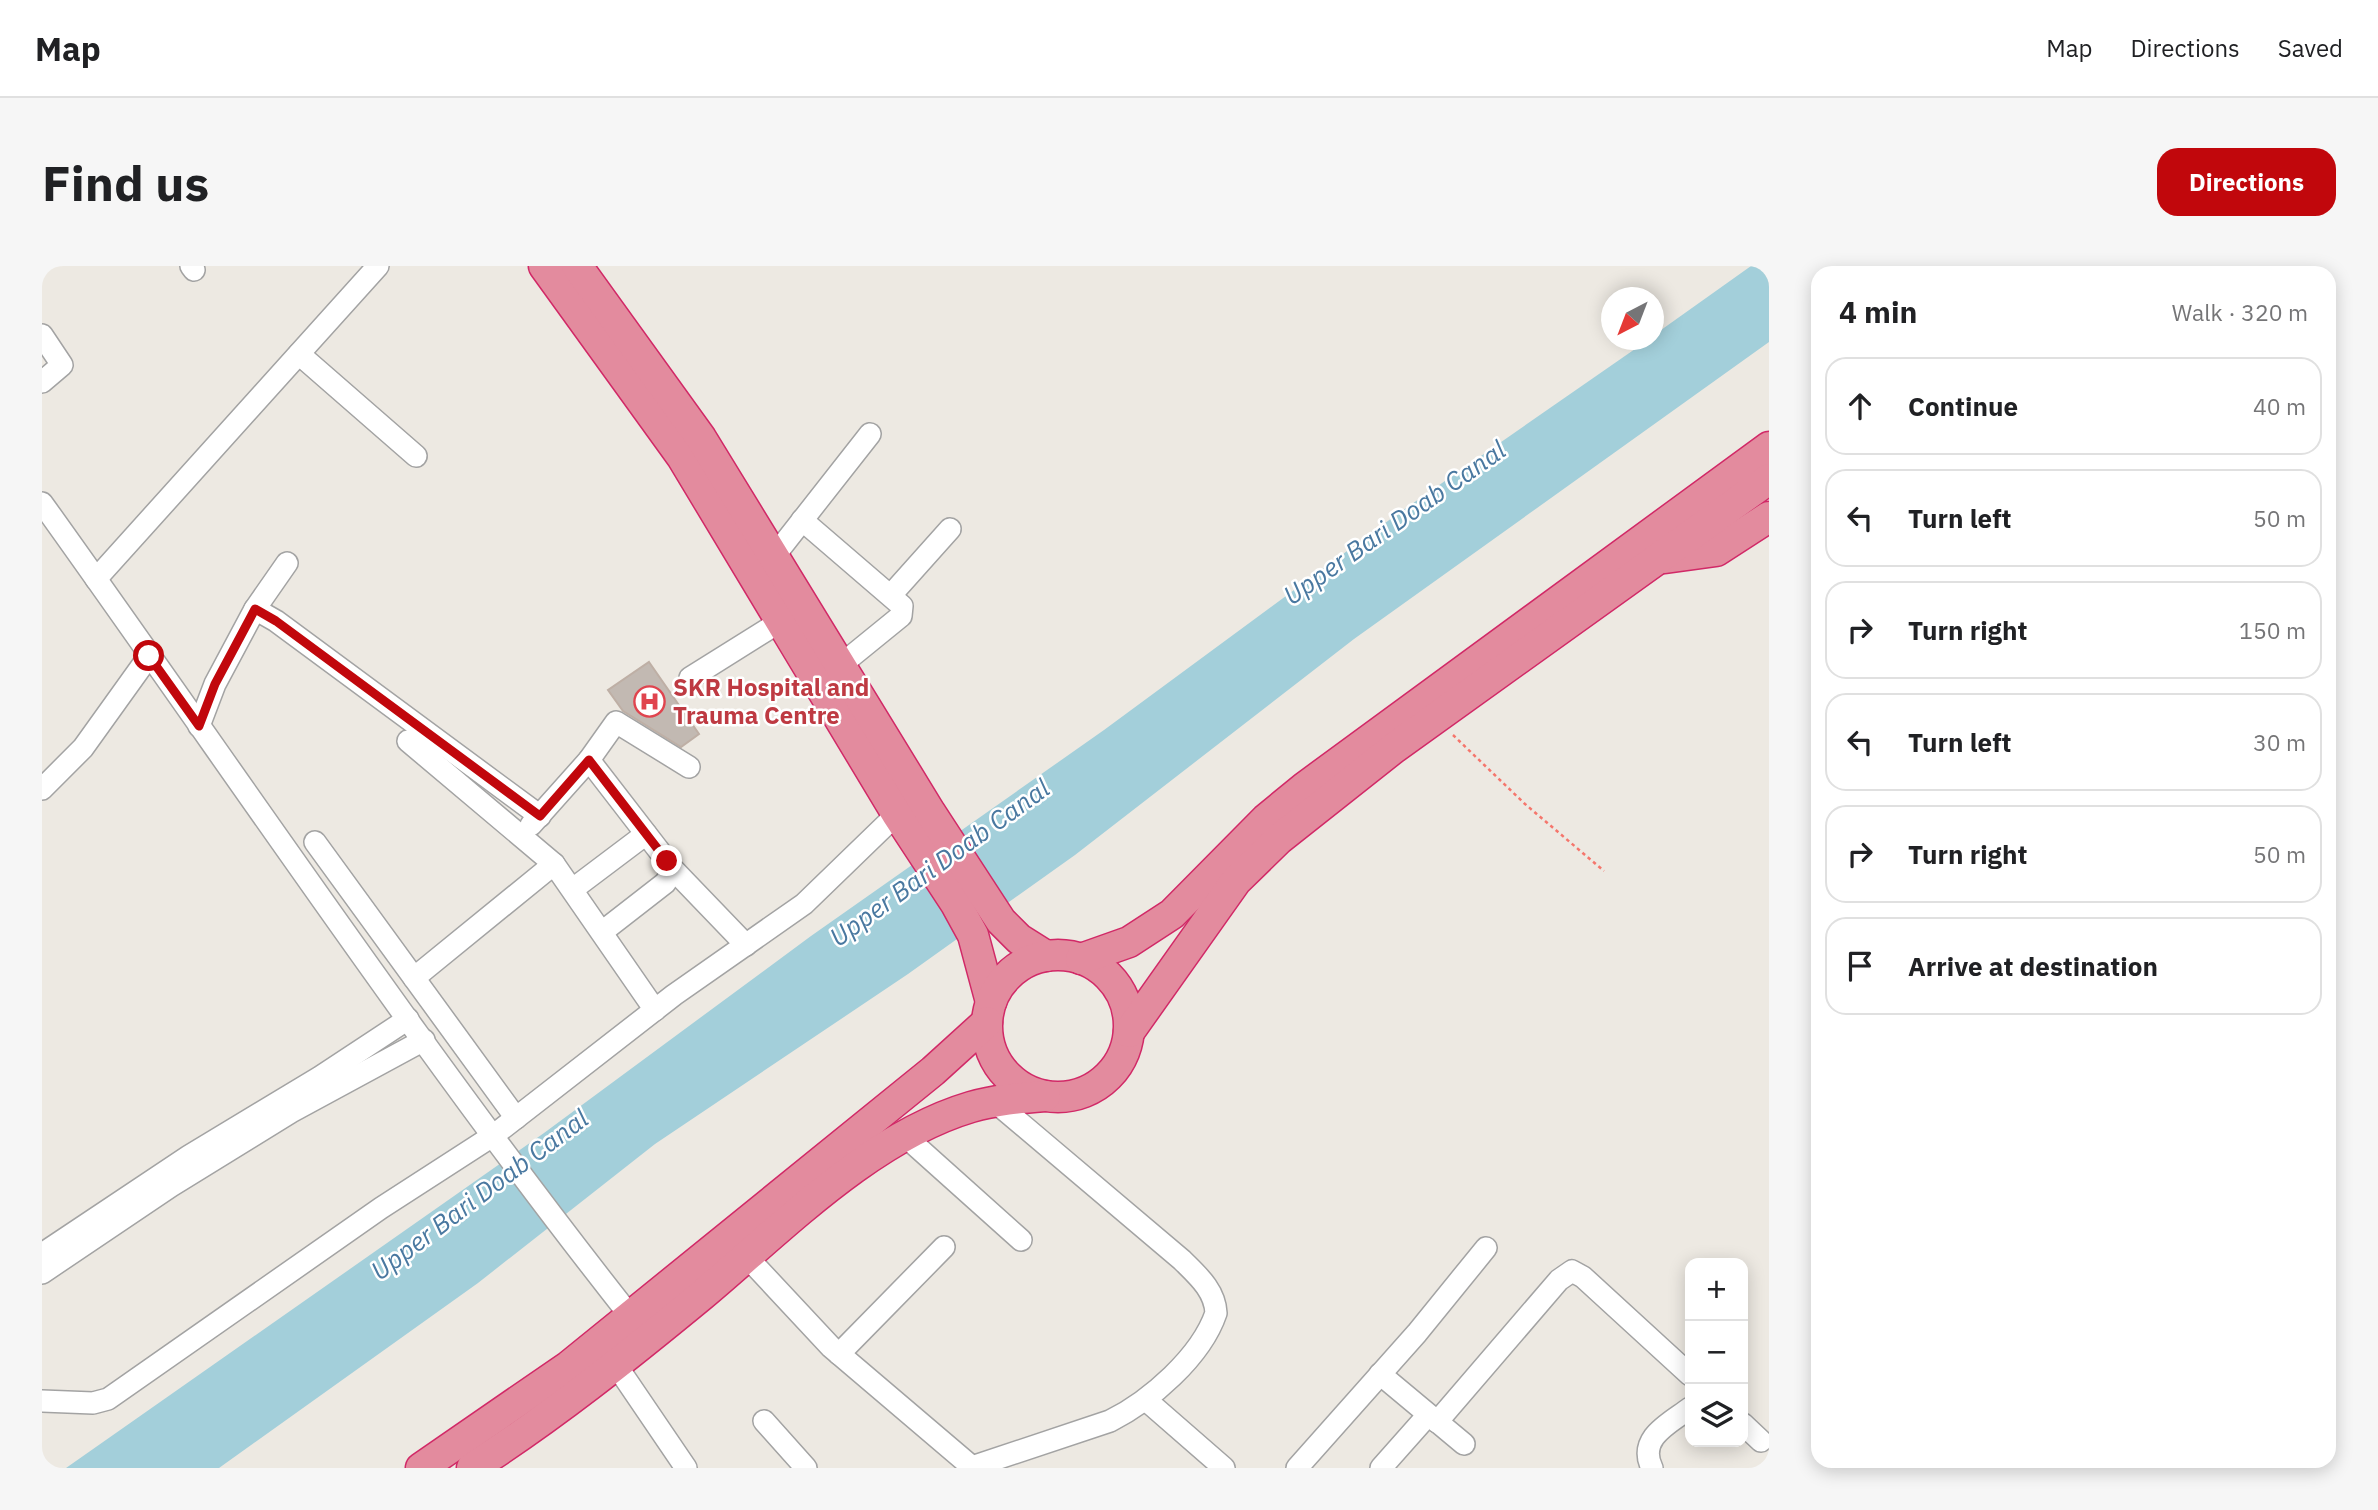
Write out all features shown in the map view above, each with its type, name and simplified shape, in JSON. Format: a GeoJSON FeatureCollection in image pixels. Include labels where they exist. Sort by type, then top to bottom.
{"type":"FeatureCollection","features":[{"type":"Feature","properties":{"kind":"highway"},"geometry":{"type":"LineString","coordinates":[[544,266],[682,457],[781,621],[911,818],[1001,921],[1019,939],[1046,956]]}},
{"type":"Feature","properties":{"kind":"highway"},"geometry":{"type":"LineString","coordinates":[[578,266],[701,438],[842,664],[911,818],[973,936],[989,1012],[993,1055],[1002,1070],[1028,1091],[1045,1096]]}},
{"type":"Feature","properties":{"kind":"highway"},"geometry":{"type":"LineString","coordinates":[[1081,959],[1150,931],[1172,914],[1266,819],[1305,787],[1769,447]]}},
{"type":"Feature","properties":{"kind":"highway"},"geometry":{"type":"LineString","coordinates":[[1129,1032],[1155,1000],[1196,933],[1236,881],[1256,860],[1358,775],[1769,479]]}},
{"type":"Feature","properties":{"kind":"highway"},"geometry":{"type":"LineString","coordinates":[[1660,559],[1716,551],[1769,517]]}},
{"type":"Feature","properties":{"kind":"highway"},"geometry":{"type":"LineString","coordinates":[[421,1468],[558,1374],[933,1071],[989,1012],[1000,985],[1012,971],[1028,961],[1046,956],[1081,959],[1095,965],[1118,987],[1129,1016],[1129,1032],[1125,1051],[1115,1069],[1101,1083],[1084,1092],[1065,1097],[1045,1096],[994,1101],[948,1115],[906,1137],[801,1210],[616,1365],[472,1468]]}},
{"type":"Feature","properties":{"kind":"street"},"geometry":{"type":"LineString","coordinates":[[96,579],[378,266]]}},
{"type":"Feature","properties":{"kind":"street"},"geometry":{"type":"LineString","coordinates":[[42,335],[61,365],[42,382]]}},
{"type":"Feature","properties":{"kind":"street"},"geometry":{"type":"LineString","coordinates":[[299,354],[416,456]]}},
{"type":"Feature","properties":{"kind":"street"},"geometry":{"type":"LineString","coordinates":[[775,555],[870,434]]}},
{"type":"Feature","properties":{"kind":"street"},"geometry":{"type":"LineString","coordinates":[[42,503],[408,1019],[564,1233],[631,1317]]}},
{"type":"Feature","properties":{"kind":"street"},"geometry":{"type":"LineString","coordinates":[[802,520],[902,606],[901,616],[842,664]]}},
{"type":"Feature","properties":{"kind":"street"},"geometry":{"type":"LineString","coordinates":[[891,595],[950,529]]}},
{"type":"Feature","properties":{"kind":"street"},"geometry":{"type":"LineString","coordinates":[[199,726],[215,684],[255,609],[287,563]]}},
{"type":"Feature","properties":{"kind":"street"},"geometry":{"type":"LineString","coordinates":[[255,609],[276,621],[540,816]]}},
{"type":"Feature","properties":{"kind":"street"},"geometry":{"type":"LineString","coordinates":[[690,678],[781,621]]}},
{"type":"Feature","properties":{"kind":"street"},"geometry":{"type":"LineString","coordinates":[[42,789],[83,748],[149,656]]}},
{"type":"Feature","properties":{"kind":"street"},"geometry":{"type":"LineString","coordinates":[[523,835],[589,760],[616,722],[690,767]]}},
{"type":"Feature","properties":{"kind":"street"},"geometry":{"type":"LineString","coordinates":[[408,741],[523,835],[554,864],[655,1010]]}},
{"type":"Feature","properties":{"kind":"street"},"geometry":{"type":"LineString","coordinates":[[589,760],[670,866],[746,945]]}},
{"type":"Feature","properties":{"kind":"street"},"geometry":{"type":"LineString","coordinates":[[42,1401],[93,1403],[108,1399],[380,1208],[500,1142],[516,1118],[655,1010],[820,891],[911,818]]}},
{"type":"Feature","properties":{"kind":"street"},"geometry":{"type":"LineString","coordinates":[[573,889],[646,834]]}},
{"type":"Feature","properties":{"kind":"street"},"geometry":{"type":"LineString","coordinates":[[315,842],[516,1118]]}},
{"type":"Feature","properties":{"kind":"street"},"geometry":{"type":"LineString","coordinates":[[414,978],[554,864]]}},
{"type":"Feature","properties":{"kind":"street"},"geometry":{"type":"LineString","coordinates":[[602,932],[665,883],[672,873],[670,866]]}},
{"type":"Feature","properties":{"kind":"street"},"geometry":{"type":"LineString","coordinates":[[42,1254],[90,1231],[225,1144],[408,1019]]}},
{"type":"Feature","properties":{"kind":"street"},"geometry":{"type":"LineString","coordinates":[[225,1144],[291,1112],[424,1040]]}},
{"type":"Feature","properties":{"kind":"street"},"geometry":{"type":"LineString","coordinates":[[747,1256],[839,1354],[971,1467],[1110,1421],[1146,1400],[1168,1380],[1213,1321],[1216,1313],[1213,1297],[1182,1260],[994,1101]]}},
{"type":"Feature","properties":{"kind":"street"},"geometry":{"type":"LineString","coordinates":[[906,1137],[1021,1240]]}},
{"type":"Feature","properties":{"kind":"street"},"geometry":{"type":"LineString","coordinates":[[42,1273],[90,1231]]}},
{"type":"Feature","properties":{"kind":"street"},"geometry":{"type":"LineString","coordinates":[[839,1354],[944,1247]]}},
{"type":"Feature","properties":{"kind":"street"},"geometry":{"type":"LineString","coordinates":[[1297,1468],[1486,1248]]}},
{"type":"Feature","properties":{"kind":"street"},"geometry":{"type":"LineString","coordinates":[[1381,1468],[1432,1418],[1559,1280],[1572,1271],[1583,1277],[1685,1370]]}},
{"type":"Feature","properties":{"kind":"street"},"geometry":{"type":"LineString","coordinates":[[616,1365],[686,1468]]}},
{"type":"Feature","properties":{"kind":"street"},"geometry":{"type":"LineString","coordinates":[[1380,1374],[1464,1444]]}},
{"type":"Feature","properties":{"kind":"street"},"geometry":{"type":"LineString","coordinates":[[1146,1400],[1224,1468]]}},
{"type":"Feature","properties":{"kind":"street"},"geometry":{"type":"LineString","coordinates":[[1651,1468],[1647,1455],[1650,1442],[1666,1424],[1685,1411]]}},
{"type":"Feature","properties":{"kind":"street"},"geometry":{"type":"LineString","coordinates":[[764,1421],[806,1468]]}},
{"type":"Feature","properties":{"kind":"street"},"geometry":{"type":"LineString","coordinates":[[1748,1429],[1761,1441]]}},
{"type":"Feature","properties":{"kind":"path"},"geometry":{"type":"LineString","coordinates":[[1437,720],[1505,786],[1604,871]]}},
{"type":"Feature","properties":{"kind":"water","name":"Upper Bari Doab Canal"},"geometry":{"type":"Polygon","coordinates":[[[1751,266],[1769,266],[1769,342],[1354,639],[1075,855],[908,974],[655,1144],[478,1283],[219,1468],[66,1468],[544,1133],[811,936],[1104,730],[1396,515],[1634,350],[1664,350],[1664,328],[1751,266]]]}},
{"type":"Feature","properties":{"kind":"building"},"geometry":{"type":"Polygon","coordinates":[[[649,662],[699,734],[681,747],[623,711],[608,690],[649,662]]]}},
{"type":"Feature","properties":{"kind":"place","name":"SKR Hospital and Trauma Centre"},"geometry":{"type":"Point","coordinates":[650,701]}},
{"type":"Feature","properties":{"kind":"route"},"geometry":{"type":"LineString","coordinates":[[149,656],[199,726],[215,684],[255,609],[276,621],[292,636],[540,816],[589,760],[667,861]]}}]}
